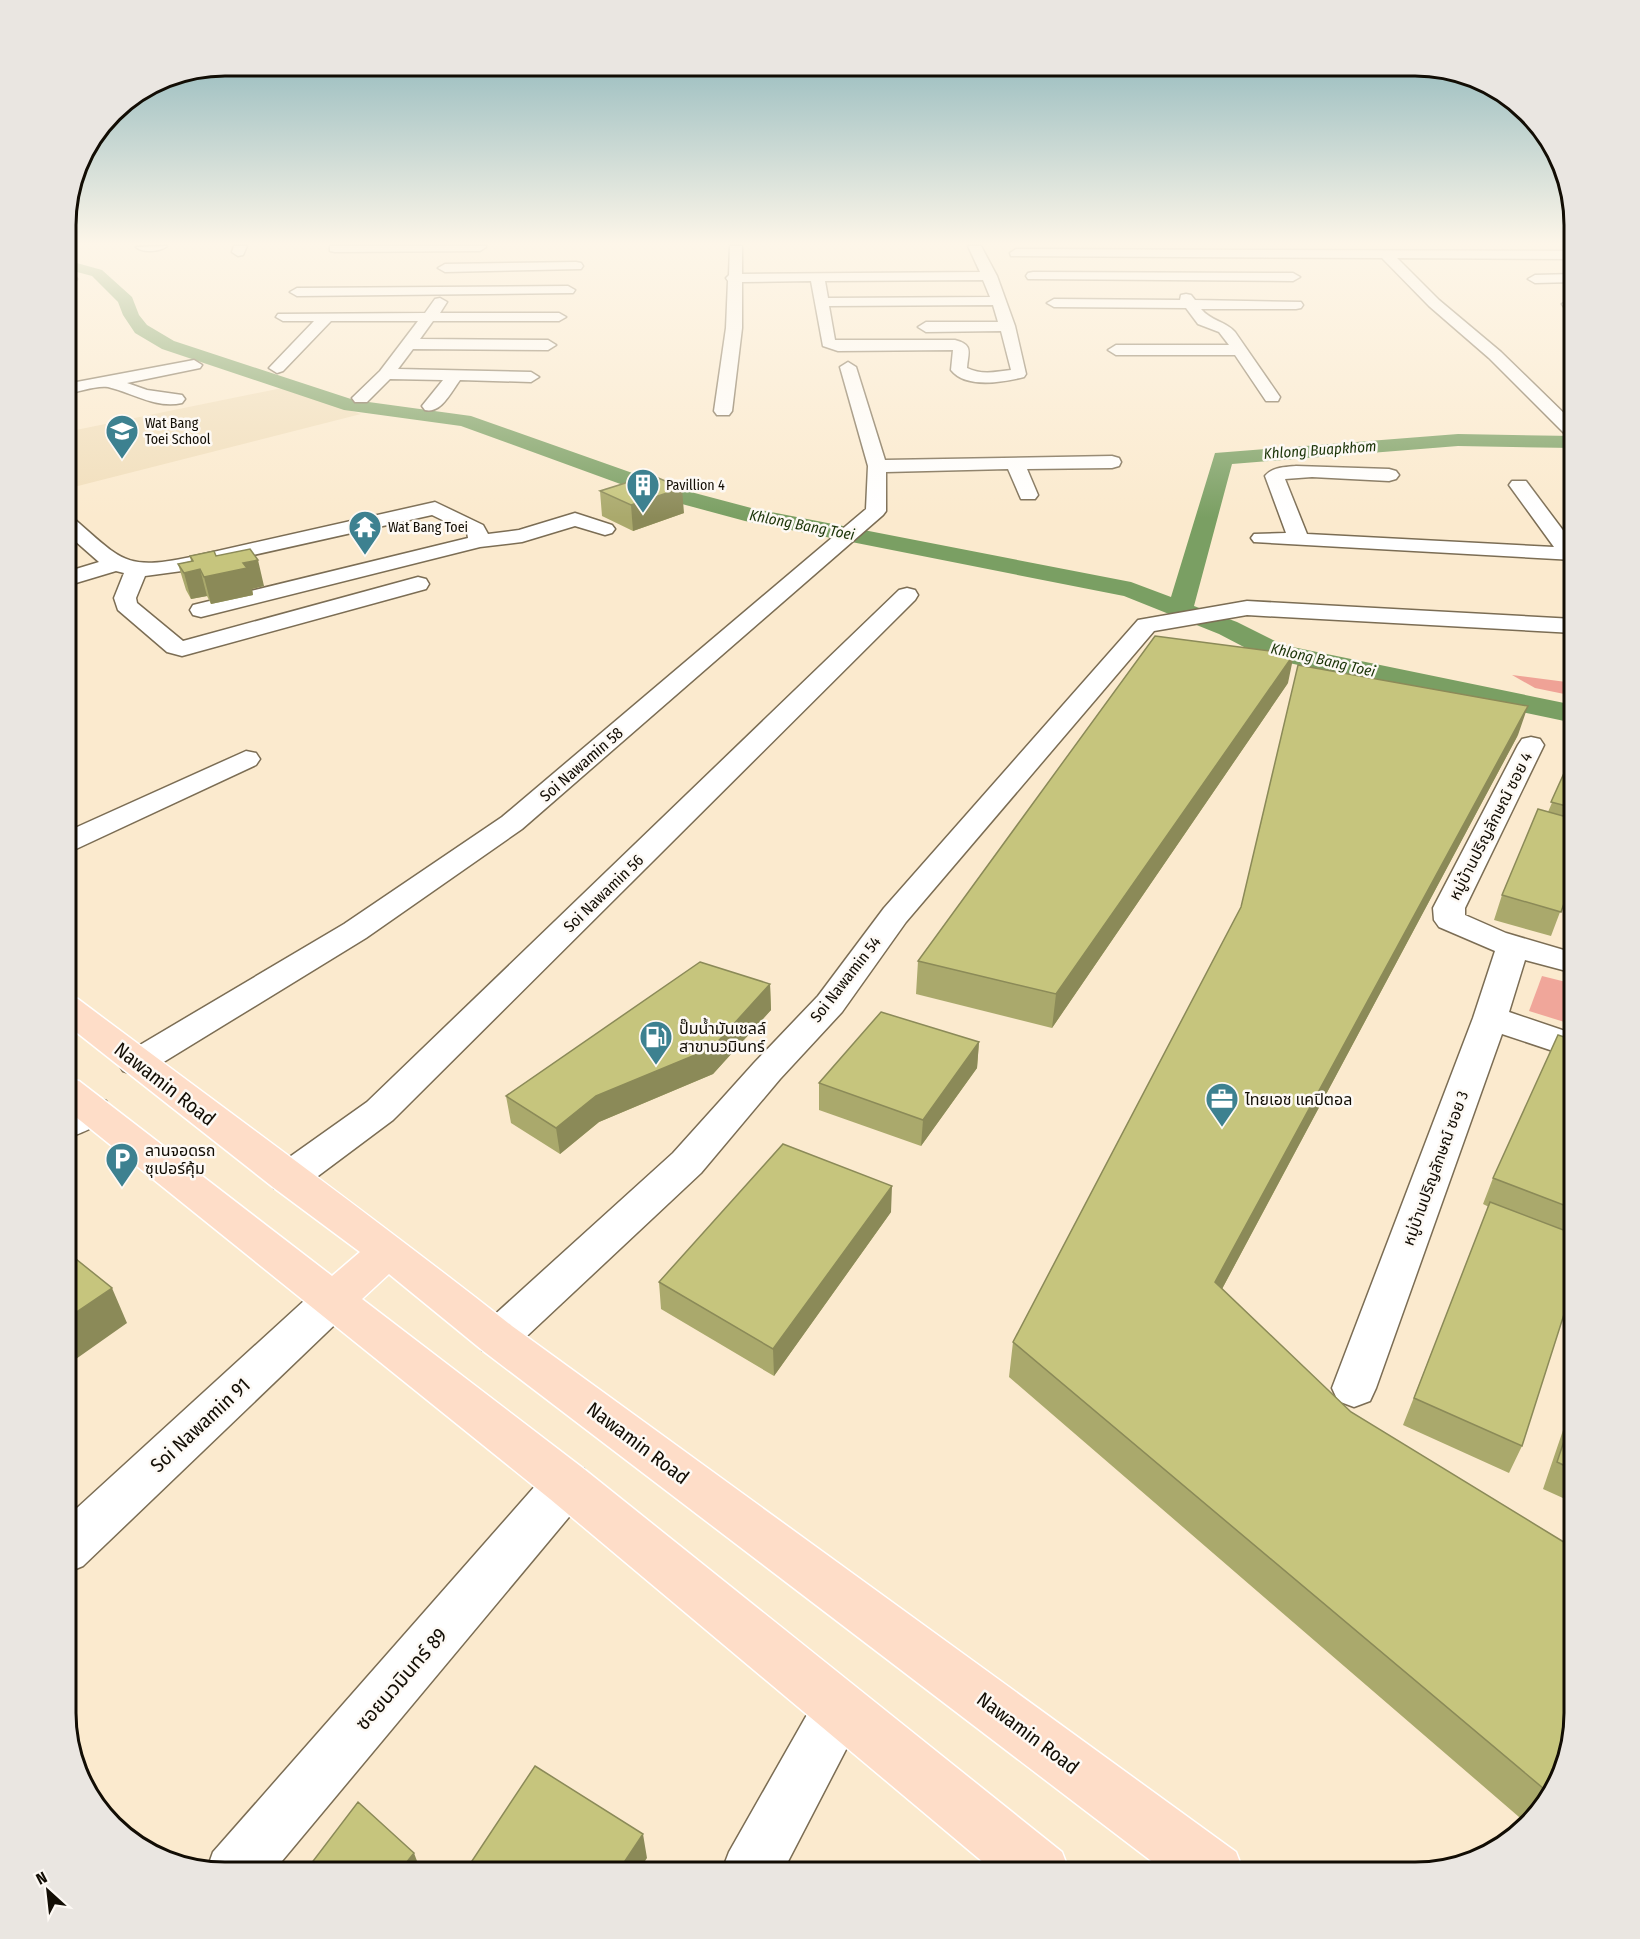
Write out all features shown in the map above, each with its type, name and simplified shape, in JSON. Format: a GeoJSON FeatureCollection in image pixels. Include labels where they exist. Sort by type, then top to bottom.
{"type":"FeatureCollection","features":[{"type":"Feature","properties":{"kind":"main road","name":"Nawamin Road"},"geometry":{"type":"LineString","coordinates":[[76,1015],[288,1178],[388,1251],[497,1338],[1200,1862]]}},
{"type":"Feature","properties":{"kind":"main road"},"geometry":{"type":"LineString","coordinates":[[76,1109],[333,1300],[567,1484],[1028,1862]]}},
{"type":"Feature","properties":{"kind":"main road"},"geometry":{"type":"LineString","coordinates":[[333,1300],[388,1251]]}},
{"type":"Feature","properties":{"kind":"street"},"geometry":{"type":"LineString","coordinates":[[277,368],[308,336]]}},
{"type":"Feature","properties":{"kind":"street"},"geometry":{"type":"LineString","coordinates":[[361,398],[386,374],[415,336]]}},
{"type":"Feature","properties":{"kind":"street"},"geometry":{"type":"LineString","coordinates":[[723,411],[733,336]]}},
{"type":"Feature","properties":{"kind":"street"},"geometry":{"type":"LineString","coordinates":[[830,336],[828,343],[838,345],[955,345],[961,347],[959,370],[966,375],[981,376],[1018,374],[1011,336]]}},
{"type":"Feature","properties":{"kind":"street"},"geometry":{"type":"LineString","coordinates":[[1231,336],[1272,397]]}},
{"type":"Feature","properties":{"kind":"street"},"geometry":{"type":"LineString","coordinates":[[1473,336],[1564,423]]}},
{"type":"Feature","properties":{"kind":"street"},"geometry":{"type":"LineString","coordinates":[[410,344],[548,345]]}},
{"type":"Feature","properties":{"kind":"street"},"geometry":{"type":"LineString","coordinates":[[1116,350],[1240,350]]}},
{"type":"Feature","properties":{"kind":"street"},"geometry":{"type":"LineString","coordinates":[[77,387],[194,365]]}},
{"type":"Feature","properties":{"kind":"street","name":"Soi Nawamin 58"},"geometry":{"type":"LineString","coordinates":[[136,1063],[355,931],[512,823],[876,511],[877,466],[848,367]]}},
{"type":"Feature","properties":{"kind":"street"},"geometry":{"type":"LineString","coordinates":[[386,374],[531,377]]}},
{"type":"Feature","properties":{"kind":"street"},"geometry":{"type":"LineString","coordinates":[[431,406],[455,376]]}},
{"type":"Feature","properties":{"kind":"street"},"geometry":{"type":"LineString","coordinates":[[108,381],[144,395],[176,399]]}},
{"type":"Feature","properties":{"kind":"street"},"geometry":{"type":"LineString","coordinates":[[877,466],[1112,462]]}},
{"type":"Feature","properties":{"kind":"street"},"geometry":{"type":"LineString","coordinates":[[1015,463],[1028,495]]}},
{"type":"Feature","properties":{"kind":"street"},"geometry":{"type":"LineString","coordinates":[[1299,540],[1275,476],[1280,473],[1304,471],[1389,475]]}},
{"type":"Feature","properties":{"kind":"street"},"geometry":{"type":"LineString","coordinates":[[1519,485],[1564,544]]}},
{"type":"Feature","properties":{"kind":"street"},"geometry":{"type":"LineString","coordinates":[[77,577],[126,567],[160,569],[435,508],[477,529],[480,541]]}},
{"type":"Feature","properties":{"kind":"street"},"geometry":{"type":"LineString","coordinates":[[201,610],[480,541],[522,536],[575,519],[605,529]]}},
{"type":"Feature","properties":{"kind":"street"},"geometry":{"type":"LineString","coordinates":[[77,530],[126,567]]}},
{"type":"Feature","properties":{"kind":"street"},"geometry":{"type":"LineString","coordinates":[[1261,538],[1564,554]]}},
{"type":"Feature","properties":{"kind":"street"},"geometry":{"type":"LineString","coordinates":[[126,567],[126,605],[175,648],[182,649],[418,584]]}},
{"type":"Feature","properties":{"kind":"street","name":"Soi Nawamin 56"},"geometry":{"type":"LineString","coordinates":[[288,1178],[380,1111],[907,595]]}},
{"type":"Feature","properties":{"kind":"street","name":"Soi Nawamin 54"},"geometry":{"type":"LineString","coordinates":[[497,1338],[687,1163],[767,1071],[830,1004],[895,915],[1146,625],[1247,608],[1564,625]]}},
{"type":"Feature","properties":{"kind":"street","name":"หมู่บ้านปริญลักษณ์ ซอย 4"},"geometry":{"type":"LineString","coordinates":[[1513,947],[1471,932],[1450,920],[1449,908],[1531,745]]}},
{"type":"Feature","properties":{"kind":"street"},"geometry":{"type":"LineString","coordinates":[[77,838],[246,759]]}},
{"type":"Feature","properties":{"kind":"street"},"geometry":{"type":"LineString","coordinates":[[1513,947],[1564,960]]}},
{"type":"Feature","properties":{"kind":"street","name":"หมู่บ้านปริญลักษณ์ ซอย 3"},"geometry":{"type":"LineString","coordinates":[[1354,1389],[1490,1018],[1513,947]]}},
{"type":"Feature","properties":{"kind":"street"},"geometry":{"type":"LineString","coordinates":[[1490,1018],[1564,1043]]}},
{"type":"Feature","properties":{"kind":"street","name":"Soi Nawamin 91"},"geometry":{"type":"LineString","coordinates":[[76,1541],[333,1300]]}},
{"type":"Feature","properties":{"kind":"street","name":"ซอยนวมินทร์ 89"},"geometry":{"type":"LineString","coordinates":[[243,1862],[567,1484]]}},
{"type":"Feature","properties":{"kind":"street"},"geometry":{"type":"LineString","coordinates":[[756,1862],[840,1709]]}},
{"type":"Feature","properties":{"kind":"shaded area","name":"Wat Bang Toei School"},"geometry":{"type":"Polygon","coordinates":[[[282,388],[361,414],[77,486],[77,430],[282,388]]]}},
{"type":"Feature","properties":{"kind":"shaded area"},"geometry":{"type":"Polygon","coordinates":[[[1512,675],[1564,682],[1564,694],[1535,688],[1512,675]]]}},
{"type":"Feature","properties":{"kind":"shaded area"},"geometry":{"type":"Polygon","coordinates":[[[1542,976],[1564,982],[1564,1022],[1529,1011],[1542,976]]]}},
{"type":"Feature","properties":{"kind":"building"},"geometry":{"type":"Polygon","coordinates":[[[651,475],[682,488],[631,505],[600,491],[651,475]]]}},
{"type":"Feature","properties":{"kind":"building"},"geometry":{"type":"Polygon","coordinates":[[[250,549],[258,560],[243,563],[247,568],[204,577],[200,569],[184,573],[178,564],[193,561],[190,556],[214,551],[216,556],[250,549]]]}},
{"type":"Feature","properties":{"kind":"building"},"geometry":{"type":"Polygon","coordinates":[[[1155,636],[1294,654],[1056,994],[918,961],[1155,636]]]}},
{"type":"Feature","properties":{"kind":"building","name":"ไทยเอช แคปิตอล"},"geometry":{"type":"Polygon","coordinates":[[[1298,665],[1528,706],[1215,1282],[1351,1412],[1564,1542],[1564,1714],[1561,1743],[1556,1762],[1543,1788],[1013,1342],[1241,907],[1298,665]]]}},
{"type":"Feature","properties":{"kind":"building"},"geometry":{"type":"Polygon","coordinates":[[[1564,773],[1564,805],[1551,802],[1564,773]]]}},
{"type":"Feature","properties":{"kind":"building"},"geometry":{"type":"Polygon","coordinates":[[[1538,809],[1564,816],[1564,903],[1561,912],[1502,895],[1538,809]]]}},
{"type":"Feature","properties":{"kind":"building"},"geometry":{"type":"Polygon","coordinates":[[[700,962],[770,984],[712,1048],[596,1096],[556,1128],[506,1096],[700,962]]]}},
{"type":"Feature","properties":{"kind":"building"},"geometry":{"type":"Polygon","coordinates":[[[881,1012],[979,1042],[923,1120],[819,1083],[881,1012]]]}},
{"type":"Feature","properties":{"kind":"building"},"geometry":{"type":"Polygon","coordinates":[[[1558,1035],[1564,1037],[1564,1205],[1493,1178],[1558,1035]]]}},
{"type":"Feature","properties":{"kind":"building"},"geometry":{"type":"Polygon","coordinates":[[[783,1144],[892,1186],[773,1349],[659,1282],[783,1144]]]}},
{"type":"Feature","properties":{"kind":"building"},"geometry":{"type":"Polygon","coordinates":[[[1490,1202],[1564,1230],[1564,1314],[1522,1446],[1414,1398],[1490,1202]]]}},
{"type":"Feature","properties":{"kind":"building"},"geometry":{"type":"Polygon","coordinates":[[[76,1259],[112,1288],[76,1312],[76,1259]]]}},
{"type":"Feature","properties":{"kind":"building"},"geometry":{"type":"Polygon","coordinates":[[[1564,1441],[1564,1465],[1557,1462],[1564,1441]]]}},
{"type":"Feature","properties":{"kind":"building"},"geometry":{"type":"Polygon","coordinates":[[[535,1766],[643,1834],[624,1862],[471,1862],[535,1766]]]}},
{"type":"Feature","properties":{"kind":"building"},"geometry":{"type":"Polygon","coordinates":[[[358,1802],[414,1853],[407,1862],[312,1862],[358,1802]]]}},
{"type":"Feature","properties":{"kind":"waterway","name":"Khlong Bang Toei"},"geometry":{"type":"LineString","coordinates":[[154,336],[168,345],[351,406],[464,420],[664,492],[753,516],[1131,590],[1228,628],[1275,652],[1564,712]]}},
{"type":"Feature","properties":{"kind":"waterway","name":"Khlong Buapkhom"},"geometry":{"type":"LineString","coordinates":[[1180,609],[1223,458],[1458,440],[1564,442]]}},
{"type":"Feature","properties":{"kind":"place","name":"Wat Bang Toei School"},"geometry":{"type":"Point","coordinates":[122,460]}},
{"type":"Feature","properties":{"kind":"place","name":"Pavillion 4"},"geometry":{"type":"Point","coordinates":[643,514]}},
{"type":"Feature","properties":{"kind":"place","name":"Wat Bang Toei"},"geometry":{"type":"Point","coordinates":[365,556]}},
{"type":"Feature","properties":{"kind":"place","name":"ปั๊มน้ำมันเชลล์ สาขานวมินทร์"},"geometry":{"type":"Point","coordinates":[656,1066]}},
{"type":"Feature","properties":{"kind":"place","name":"ไทยเอช แคปิตอล"},"geometry":{"type":"Point","coordinates":[1222,1128]}},
{"type":"Feature","properties":{"kind":"place","name":"ลานจอดรถ ซุเปอร์คุ้ม"},"geometry":{"type":"Point","coordinates":[122,1188]}}]}
